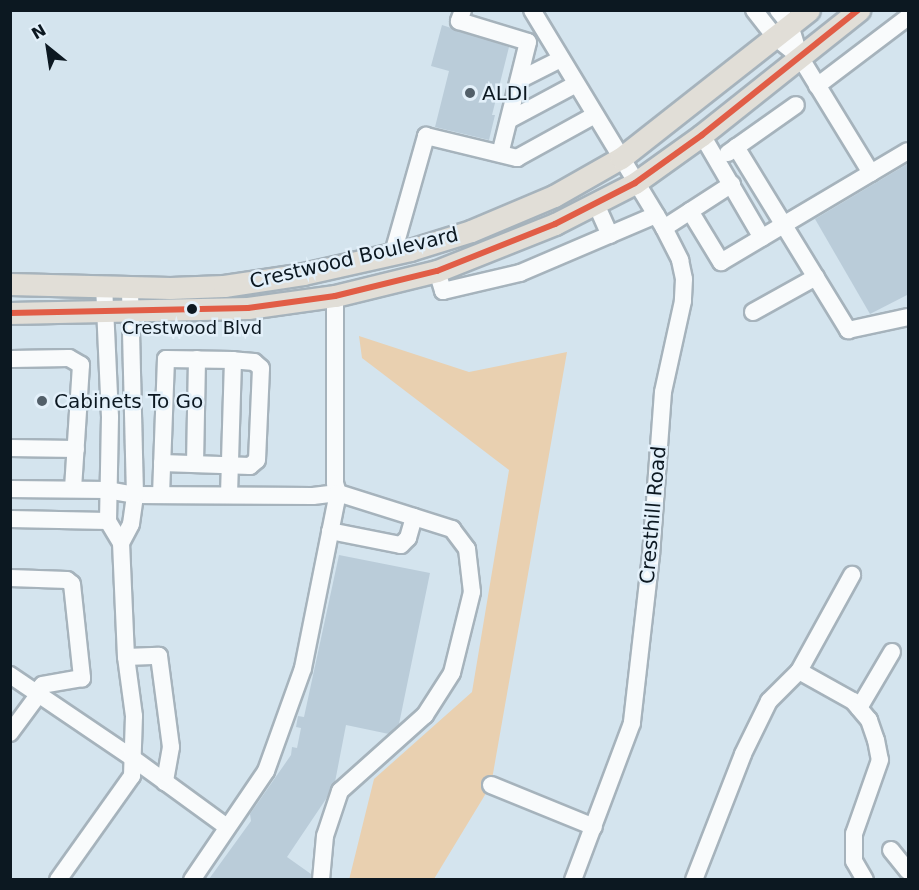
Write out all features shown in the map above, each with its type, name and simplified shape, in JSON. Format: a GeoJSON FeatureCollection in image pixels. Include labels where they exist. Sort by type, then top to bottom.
{"type":"FeatureCollection","features":[{"type":"Feature","properties":{"kind":"main road","name":"Crestwood Boulevard"},"geometry":{"type":"LineString","coordinates":[[10,284],[130,288],[199,287],[264,281],[430,243],[520,212],[588,178],[621,158],[781,24],[809,10]]}},
{"type":"Feature","properties":{"kind":"main road"},"geometry":{"type":"LineString","coordinates":[[822,40],[848,10]]}},
{"type":"Feature","properties":{"kind":"main road","name":"Crestwood Boulevard"},"geometry":{"type":"LineString","coordinates":[[10,313],[248,308],[335,296],[437,271],[512,243],[635,183],[702,135],[859,10]]}},
{"type":"Feature","properties":{"kind":"main road"},"geometry":{"type":"LineString","coordinates":[[430,243],[437,271]]}},
{"type":"Feature","properties":{"kind":"street"},"geometry":{"type":"LineString","coordinates":[[463,10],[459,21],[528,42],[500,154]]}},
{"type":"Feature","properties":{"kind":"street","name":"Cresthill Road"},"geometry":{"type":"LineString","coordinates":[[532,10],[660,221],[680,260],[684,279],[683,301],[663,392],[651,555],[632,723],[573,879]]}},
{"type":"Feature","properties":{"kind":"street"},"geometry":{"type":"LineString","coordinates":[[754,10],[781,24],[871,173]]}},
{"type":"Feature","properties":{"kind":"street"},"geometry":{"type":"LineString","coordinates":[[817,86],[909,17]]}},
{"type":"Feature","properties":{"kind":"street"},"geometry":{"type":"LineString","coordinates":[[519,80],[561,59]]}},
{"type":"Feature","properties":{"kind":"street"},"geometry":{"type":"LineString","coordinates":[[509,120],[576,84]]}},
{"type":"Feature","properties":{"kind":"street"},"geometry":{"type":"LineString","coordinates":[[718,160],[796,105]]}},
{"type":"Feature","properties":{"kind":"street"},"geometry":{"type":"LineString","coordinates":[[393,253],[426,136],[517,158],[595,115]]}},
{"type":"Feature","properties":{"kind":"street"},"geometry":{"type":"LineString","coordinates":[[702,135],[762,238]]}},
{"type":"Feature","properties":{"kind":"street"},"geometry":{"type":"LineString","coordinates":[[736,147],[848,330],[909,317]]}},
{"type":"Feature","properties":{"kind":"street"},"geometry":{"type":"LineString","coordinates":[[690,211],[721,262],[909,151]]}},
{"type":"Feature","properties":{"kind":"street"},"geometry":{"type":"LineString","coordinates":[[437,271],[442,291],[520,273],[610,235],[690,211],[732,184]]}},
{"type":"Feature","properties":{"kind":"street"},"geometry":{"type":"LineString","coordinates":[[596,204],[610,235]]}},
{"type":"Feature","properties":{"kind":"street"},"geometry":{"type":"LineString","coordinates":[[753,312],[816,277]]}},
{"type":"Feature","properties":{"kind":"street"},"geometry":{"type":"LineString","coordinates":[[58,879],[132,776],[134,716],[126,657],[121,543],[108,521],[110,417],[104,287]]}},
{"type":"Feature","properties":{"kind":"street"},"geometry":{"type":"LineString","coordinates":[[121,543],[131,524],[135,495],[130,288]]}},
{"type":"Feature","properties":{"kind":"street"},"geometry":{"type":"LineString","coordinates":[[192,879],[266,771],[303,668],[338,493],[335,483],[335,296]]}},
{"type":"Feature","properties":{"kind":"street"},"geometry":{"type":"LineString","coordinates":[[12,359],[69,358],[81,365],[73,489]]}},
{"type":"Feature","properties":{"kind":"street"},"geometry":{"type":"LineString","coordinates":[[161,495],[162,463],[166,359],[234,360],[254,362],[260,366],[259,455],[250,466],[162,463]]}},
{"type":"Feature","properties":{"kind":"street"},"geometry":{"type":"LineString","coordinates":[[195,464],[197,359]]}},
{"type":"Feature","properties":{"kind":"street"},"geometry":{"type":"LineString","coordinates":[[230,495],[234,360]]}},
{"type":"Feature","properties":{"kind":"street"},"geometry":{"type":"LineString","coordinates":[[10,448],[76,449]]}},
{"type":"Feature","properties":{"kind":"street"},"geometry":{"type":"LineString","coordinates":[[10,489],[107,490],[135,495],[313,496],[338,493],[452,529],[467,549],[472,592],[452,673],[425,715],[340,791],[325,836],[321,879]]}},
{"type":"Feature","properties":{"kind":"street"},"geometry":{"type":"LineString","coordinates":[[330,531],[401,545],[408,538],[414,517]]}},
{"type":"Feature","properties":{"kind":"street"},"geometry":{"type":"LineString","coordinates":[[10,519],[108,521]]}},
{"type":"Feature","properties":{"kind":"street"},"geometry":{"type":"LineString","coordinates":[[694,879],[743,754],[769,701],[799,671],[852,575]]}},
{"type":"Feature","properties":{"kind":"street"},"geometry":{"type":"LineString","coordinates":[[10,578],[66,580],[72,584],[82,678],[43,685],[10,734]]}},
{"type":"Feature","properties":{"kind":"street"},"geometry":{"type":"LineString","coordinates":[[859,708],[892,652]]}},
{"type":"Feature","properties":{"kind":"street"},"geometry":{"type":"LineString","coordinates":[[126,657],[159,656],[171,747],[165,782]]}},
{"type":"Feature","properties":{"kind":"street"},"geometry":{"type":"LineString","coordinates":[[799,671],[853,701],[869,720],[880,760],[854,834],[854,861],[865,879]]}},
{"type":"Feature","properties":{"kind":"street"},"geometry":{"type":"LineString","coordinates":[[10,675],[131,757],[227,827]]}},
{"type":"Feature","properties":{"kind":"street"},"geometry":{"type":"LineString","coordinates":[[491,785],[594,827]]}},
{"type":"Feature","properties":{"kind":"street"},"geometry":{"type":"LineString","coordinates":[[891,850],[909,871]]}},
{"type":"Feature","properties":{"kind":"shaded area"},"geometry":{"type":"Polygon","coordinates":[[[359,336],[469,372],[567,352],[491,785],[434,879],[349,880],[374,779],[472,692],[509,470],[362,358],[359,336]]]}},
{"type":"Feature","properties":{"kind":"building","name":"ALDI"},"geometry":{"type":"Polygon","coordinates":[[[442,25],[509,47],[492,115],[495,115],[489,140],[435,127],[449,71],[431,66],[442,25]]]}},
{"type":"Feature","properties":{"kind":"building"},"geometry":{"type":"Polygon","coordinates":[[[909,163],[909,294],[870,314],[815,219],[909,163]]]}},
{"type":"Feature","properties":{"kind":"building"},"geometry":{"type":"Polygon","coordinates":[[[339,555],[430,573],[399,724],[389,734],[346,725],[335,782],[287,857],[311,874],[311,879],[209,879],[251,821],[250,814],[291,755],[292,747],[297,748],[301,728],[296,727],[298,716],[304,717],[339,555]]]}},
{"type":"Feature","properties":{"kind":"transit line"},"geometry":{"type":"LineString","coordinates":[[10,313],[248,308],[335,296],[437,271],[555,224],[635,183],[702,135],[858,10]]}},
{"type":"Feature","properties":{"kind":"place","name":"ALDI"},"geometry":{"type":"Point","coordinates":[470,93]}},
{"type":"Feature","properties":{"kind":"place","name":"Crestwood Blvd"},"geometry":{"type":"Point","coordinates":[192,309]}},
{"type":"Feature","properties":{"kind":"place","name":"Cabinets To Go"},"geometry":{"type":"Point","coordinates":[42,401]}}]}
